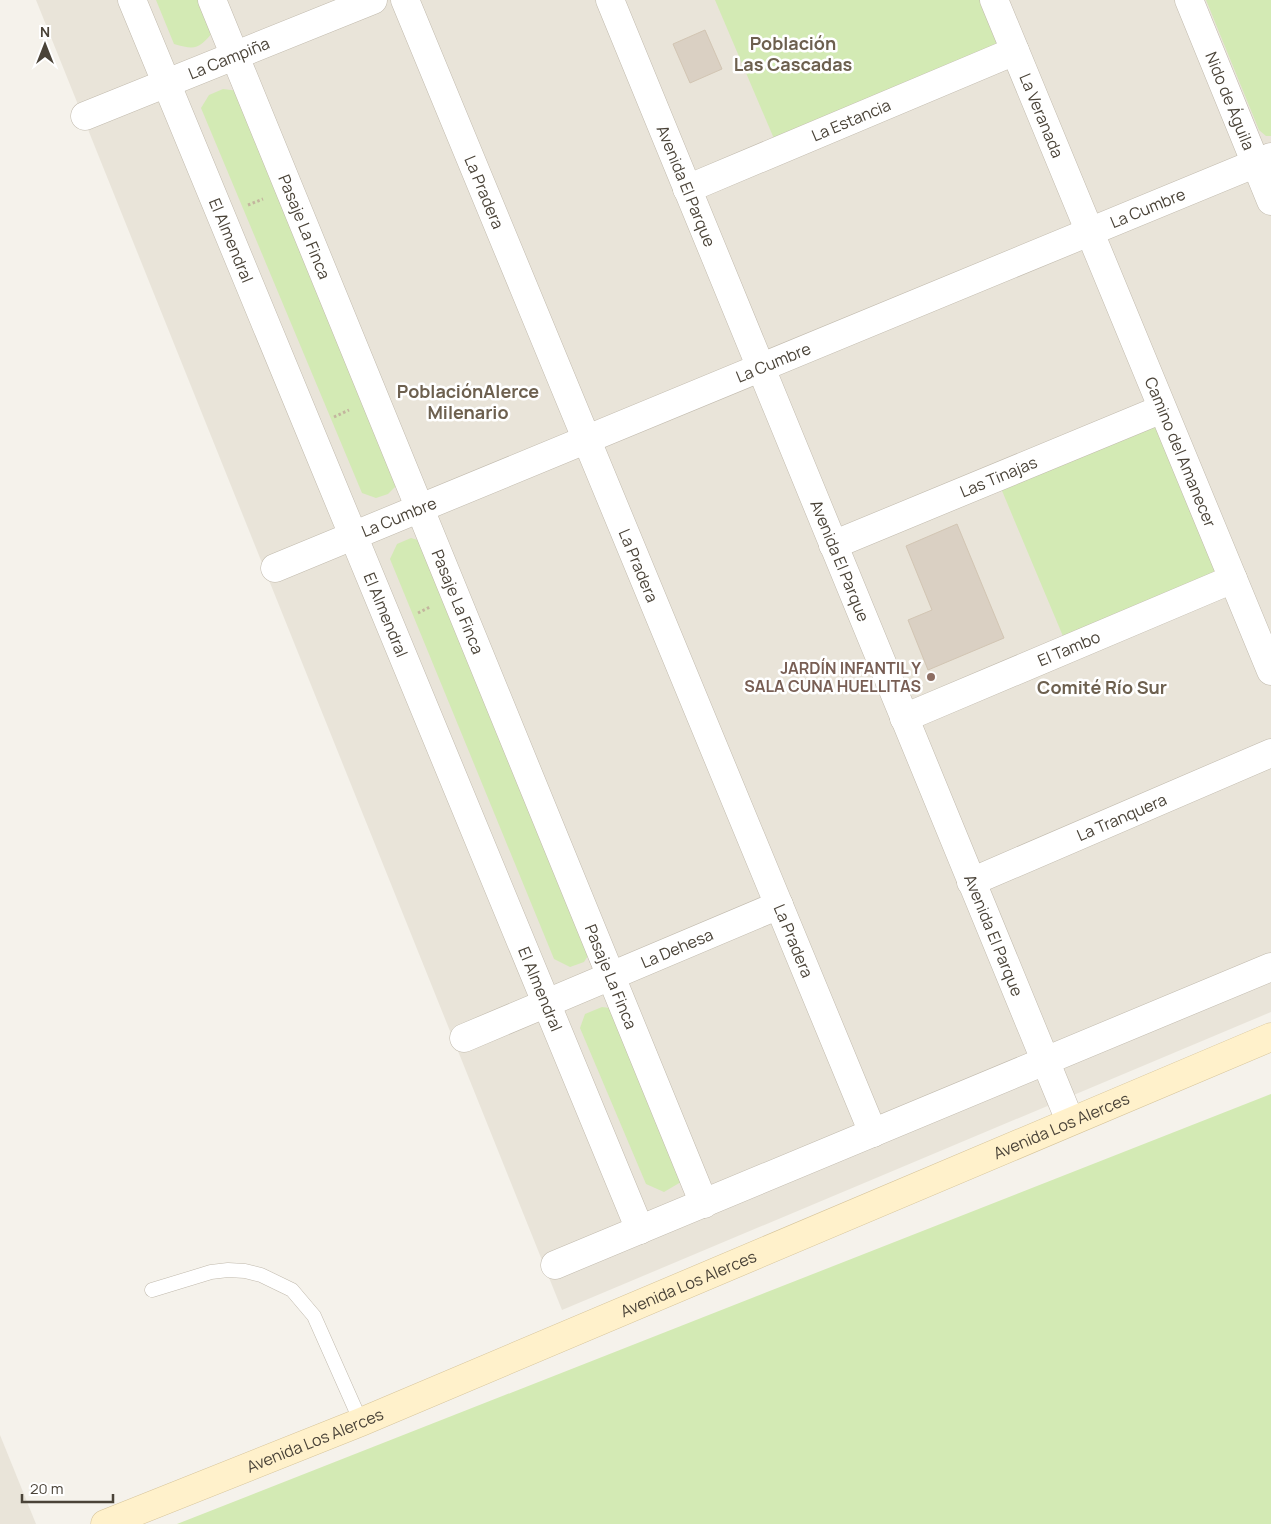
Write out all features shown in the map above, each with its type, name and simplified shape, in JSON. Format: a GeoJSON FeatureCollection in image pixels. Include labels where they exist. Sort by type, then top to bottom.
{"type":"FeatureCollection","features":[{"type":"Feature","properties":{"kind":"main road","name":"Avenida Los Alerces"},"geometry":{"type":"LineString","coordinates":[[105,1524],[361,1422],[1271,1037]]}},
{"type":"Feature","properties":{"kind":"street","name":"El Almendral"},"geometry":{"type":"LineString","coordinates":[[132,0],[640,1230]]}},
{"type":"Feature","properties":{"kind":"street","name":"Pasaje La Finca"},"geometry":{"type":"LineString","coordinates":[[212,0],[704,1204]]}},
{"type":"Feature","properties":{"kind":"street","name":"La Campiña"},"geometry":{"type":"LineString","coordinates":[[85,116],[373,0]]}},
{"type":"Feature","properties":{"kind":"street","name":"La Pradera"},"geometry":{"type":"LineString","coordinates":[[405,0],[873,1133]]}},
{"type":"Feature","properties":{"kind":"street","name":"La Veranada"},"geometry":{"type":"LineString","coordinates":[[994,0],[1090,232]]}},
{"type":"Feature","properties":{"kind":"street","name":"Nido de Águila"},"geometry":{"type":"LineString","coordinates":[[1189,0],[1264,161],[1271,201]]}},
{"type":"Feature","properties":{"kind":"street","name":"Avenida El Parque"},"geometry":{"type":"LineString","coordinates":[[616,2],[687,189],[1070,1121]]}},
{"type":"Feature","properties":{"kind":"street","name":"La Estancia"},"geometry":{"type":"LineString","coordinates":[[687,189],[1015,51]]}},
{"type":"Feature","properties":{"kind":"street","name":"La Cumbre"},"geometry":{"type":"LineString","coordinates":[[275,568],[1264,161]]}},
{"type":"Feature","properties":{"kind":"street","name":"Camino del Amanecer"},"geometry":{"type":"LineString","coordinates":[[1090,232],[1271,671]]}},
{"type":"Feature","properties":{"kind":"street","name":"Las Tinajas"},"geometry":{"type":"LineString","coordinates":[[833,545],[1162,409]]}},
{"type":"Feature","properties":{"kind":"street","name":"El Tambo"},"geometry":{"type":"LineString","coordinates":[[904,718],[1233,579]]}},
{"type":"Feature","properties":{"kind":"street","name":"La Tranquera"},"geometry":{"type":"LineString","coordinates":[[972,882],[1271,753]]}},
{"type":"Feature","properties":{"kind":"street","name":"La Dehesa"},"geometry":{"type":"LineString","coordinates":[[464,1038],[778,905]]}},
{"type":"Feature","properties":{"kind":"street"},"geometry":{"type":"LineString","coordinates":[[556,1265],[1271,967]]}},
{"type":"Feature","properties":{"kind":"lane"},"geometry":{"type":"LineString","coordinates":[[152,1290],[211,1272],[228,1270],[261,1275],[292,1290],[314,1316],[361,1422]]}},
{"type":"Feature","properties":{"kind":"path"},"geometry":{"type":"LineString","coordinates":[[221,216],[288,188]]}},
{"type":"Feature","properties":{"kind":"path"},"geometry":{"type":"LineString","coordinates":[[308,428],[375,399]]}},
{"type":"Feature","properties":{"kind":"path"},"geometry":{"type":"LineString","coordinates":[[389,624],[456,596]]}},
{"type":"Feature","properties":{"kind":"shaded area"},"geometry":{"type":"Polygon","coordinates":[[[36,0],[1271,0],[1271,1012],[562,1310],[36,0]]]}},
{"type":"Feature","properties":{"kind":"shaded area"},"geometry":{"type":"Polygon","coordinates":[[[0,1435],[36,1524],[0,1524],[0,1435]]]}},
{"type":"Feature","properties":{"kind":"green space"},"geometry":{"type":"Polygon","coordinates":[[[156,0],[202,0],[214,31],[205,41],[197,46],[188,47],[174,44],[156,0]]]}},
{"type":"Feature","properties":{"kind":"green space"},"geometry":{"type":"Polygon","coordinates":[[[715,0],[984,0],[997,32],[996,45],[775,141],[715,0]]]}},
{"type":"Feature","properties":{"kind":"green space"},"geometry":{"type":"Polygon","coordinates":[[[1206,0],[1271,0],[1271,136],[1266,136],[1259,130],[1206,0]]]}},
{"type":"Feature","properties":{"kind":"green space"},"geometry":{"type":"Polygon","coordinates":[[[223,89],[239,91],[401,481],[388,494],[376,498],[362,493],[201,108],[209,95],[223,89]]]}},
{"type":"Feature","properties":{"kind":"green space"},"geometry":{"type":"Polygon","coordinates":[[[1154,426],[1161,432],[1216,561],[1214,571],[1207,581],[1065,641],[1000,486],[1154,426]]]}},
{"type":"Feature","properties":{"kind":"green space"},"geometry":{"type":"Polygon","coordinates":[[[411,538],[428,543],[593,948],[584,962],[570,967],[554,959],[390,559],[397,544],[411,538]]]}},
{"type":"Feature","properties":{"kind":"green space"},"geometry":{"type":"Polygon","coordinates":[[[602,1007],[617,1009],[686,1179],[664,1192],[646,1184],[580,1028],[585,1014],[602,1007]]]}},
{"type":"Feature","properties":{"kind":"green space"},"geometry":{"type":"Polygon","coordinates":[[[1271,1094],[1271,1524],[177,1524],[1271,1094]]]}},
{"type":"Feature","properties":{"kind":"building"},"geometry":{"type":"Polygon","coordinates":[[[705,30],[722,69],[690,83],[673,44],[705,30]]]}},
{"type":"Feature","properties":{"kind":"building"},"geometry":{"type":"Polygon","coordinates":[[[957,524],[1004,638],[928,670],[908,620],[932,610],[906,546],[957,524]]]}},
{"type":"Feature","properties":{"kind":"place","name":"JARDÍN INFANTIL Y SALA CUNA HUELLITAS"},"geometry":{"type":"Point","coordinates":[931,677]}},
{"type":"Feature","properties":{"kind":"district","name":"Población Las Cascadas"},"geometry":{"type":"Point","coordinates":[793,53]}},
{"type":"Feature","properties":{"kind":"district","name":"PoblaciónAlerce Milenario"},"geometry":{"type":"Point","coordinates":[468,401]}},
{"type":"Feature","properties":{"kind":"district","name":"Comité Río Sur"},"geometry":{"type":"Point","coordinates":[1102,687]}}]}
